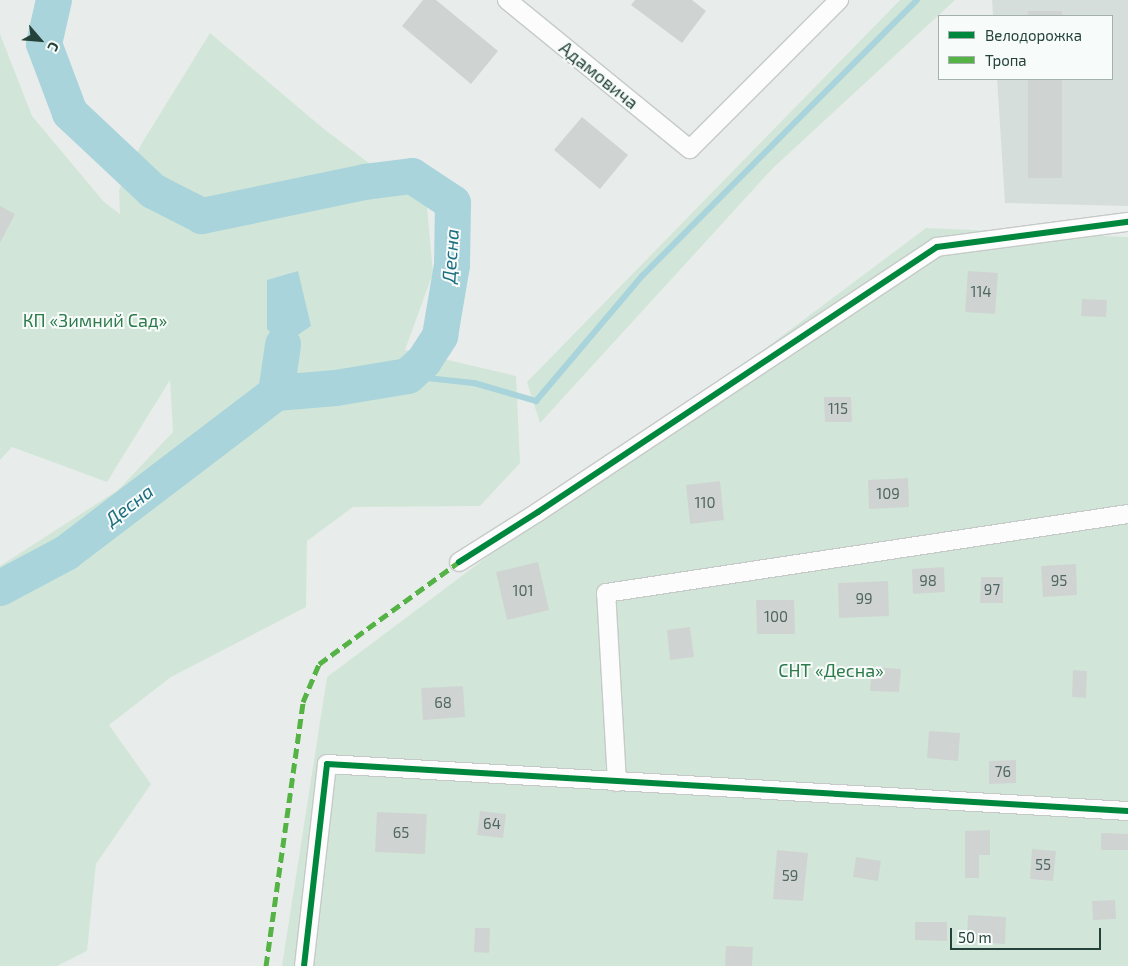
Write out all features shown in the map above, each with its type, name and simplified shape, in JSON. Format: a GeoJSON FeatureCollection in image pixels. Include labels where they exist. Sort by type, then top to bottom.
{"type":"FeatureCollection","features":[{"type":"Feature","properties":{"kind":"street","name":"Адамовича"},"geometry":{"type":"LineString","coordinates":[[507,0],[690,149],[839,0]]}},
{"type":"Feature","properties":{"kind":"street"},"geometry":{"type":"LineString","coordinates":[[459,562],[538,512],[937,247],[1128,222]]}},
{"type":"Feature","properties":{"kind":"street"},"geometry":{"type":"LineString","coordinates":[[617,782],[606,593],[1128,514]]}},
{"type":"Feature","properties":{"kind":"street"},"geometry":{"type":"LineString","coordinates":[[304,966],[327,764],[1128,811]]}},
{"type":"Feature","properties":{"kind":"shaded area"},"geometry":{"type":"Polygon","coordinates":[[[992,0],[1128,0],[1128,206],[1005,203],[997,80],[1113,80],[1113,15],[993,15],[992,0]]]}},
{"type":"Feature","properties":{"kind":"green space"},"geometry":{"type":"Polygon","coordinates":[[[900,0],[955,0],[773,168],[540,423],[527,382],[900,0]]]}},
{"type":"Feature","properties":{"kind":"green space","name":"КП «Зимний Сад»"},"geometry":{"type":"Polygon","coordinates":[[[210,33],[324,129],[427,207],[433,273],[405,350],[516,376],[520,463],[480,506],[353,507],[307,541],[306,607],[171,677],[109,725],[151,784],[96,864],[87,951],[57,966],[0,966],[0,566],[118,490],[173,432],[170,380],[107,482],[12,447],[0,460],[0,34],[32,116],[104,202],[120,214],[119,190],[142,143],[210,33]]]}},
{"type":"Feature","properties":{"kind":"green space","name":"СНТ «Десна»"},"geometry":{"type":"Polygon","coordinates":[[[926,228],[1128,237],[1128,966],[282,966],[327,677],[926,228]]]}},
{"type":"Feature","properties":{"kind":"water"},"geometry":{"type":"Polygon","coordinates":[[[298,271],[311,326],[283,345],[267,329],[267,280],[298,271]]]}},
{"type":"Feature","properties":{"kind":"building"},"geometry":{"type":"Polygon","coordinates":[[[423,0],[436,0],[498,51],[471,84],[402,26],[423,0]]]}},
{"type":"Feature","properties":{"kind":"building"},"geometry":{"type":"Polygon","coordinates":[[[635,0],[692,0],[706,11],[682,43],[631,5],[635,0]]]}},
{"type":"Feature","properties":{"kind":"building"},"geometry":{"type":"Polygon","coordinates":[[[1028,11],[1062,11],[1062,15],[1028,15],[1028,11]]]}},
{"type":"Feature","properties":{"kind":"building"},"geometry":{"type":"Polygon","coordinates":[[[1028,80],[1062,80],[1062,178],[1028,178],[1028,80]]]}},
{"type":"Feature","properties":{"kind":"building"},"geometry":{"type":"Polygon","coordinates":[[[582,117],[628,155],[600,189],[554,150],[582,117]]]}},
{"type":"Feature","properties":{"kind":"building"},"geometry":{"type":"Polygon","coordinates":[[[0,206],[15,214],[0,243],[0,206]]]}},
{"type":"Feature","properties":{"kind":"building"},"geometry":{"type":"Polygon","coordinates":[[[968,271],[998,273],[995,314],[965,312],[968,271]]]}},
{"type":"Feature","properties":{"kind":"building"},"geometry":{"type":"Polygon","coordinates":[[[1082,299],[1107,300],[1106,317],[1081,316],[1082,299]]]}},
{"type":"Feature","properties":{"kind":"building"},"geometry":{"type":"Polygon","coordinates":[[[824,397],[851,397],[852,422],[825,422],[824,397]]]}},
{"type":"Feature","properties":{"kind":"building"},"geometry":{"type":"Polygon","coordinates":[[[908,478],[909,507],[869,509],[868,480],[908,478]]]}},
{"type":"Feature","properties":{"kind":"building"},"geometry":{"type":"Polygon","coordinates":[[[720,481],[724,520],[690,524],[686,485],[720,481]]]}},
{"type":"Feature","properties":{"kind":"building"},"geometry":{"type":"Polygon","coordinates":[[[538,562],[549,610],[507,620],[496,572],[538,562]]]}},
{"type":"Feature","properties":{"kind":"building"},"geometry":{"type":"Polygon","coordinates":[[[1076,564],[1077,595],[1043,597],[1041,566],[1076,564]]]}},
{"type":"Feature","properties":{"kind":"building"},"geometry":{"type":"Polygon","coordinates":[[[944,567],[945,592],[913,594],[912,569],[944,567]]]}},
{"type":"Feature","properties":{"kind":"building"},"geometry":{"type":"Polygon","coordinates":[[[981,577],[1003,577],[1003,603],[980,603],[981,577]]]}},
{"type":"Feature","properties":{"kind":"building"},"geometry":{"type":"Polygon","coordinates":[[[888,581],[889,616],[839,618],[838,583],[888,581]]]}},
{"type":"Feature","properties":{"kind":"building"},"geometry":{"type":"Polygon","coordinates":[[[756,600],[794,600],[795,634],[757,634],[756,600]]]}},
{"type":"Feature","properties":{"kind":"building"},"geometry":{"type":"Polygon","coordinates":[[[690,627],[694,657],[670,660],[667,630],[690,627]]]}},
{"type":"Feature","properties":{"kind":"building"},"geometry":{"type":"Polygon","coordinates":[[[872,667],[901,669],[899,692],[870,691],[872,667]]]}},
{"type":"Feature","properties":{"kind":"building"},"geometry":{"type":"Polygon","coordinates":[[[1073,670],[1087,671],[1086,698],[1072,697],[1073,670]]]}},
{"type":"Feature","properties":{"kind":"building"},"geometry":{"type":"Polygon","coordinates":[[[463,686],[465,717],[423,720],[421,688],[463,686]]]}},
{"type":"Feature","properties":{"kind":"building"},"geometry":{"type":"Polygon","coordinates":[[[929,731],[960,733],[958,761],[927,758],[929,731]]]}},
{"type":"Feature","properties":{"kind":"building"},"geometry":{"type":"Polygon","coordinates":[[[1016,760],[1016,783],[989,784],[989,761],[1016,760]]]}},
{"type":"Feature","properties":{"kind":"building"},"geometry":{"type":"Polygon","coordinates":[[[480,811],[506,814],[503,838],[477,835],[480,811]]]}},
{"type":"Feature","properties":{"kind":"building"},"geometry":{"type":"Polygon","coordinates":[[[377,812],[427,814],[425,854],[375,852],[377,812]]]}},
{"type":"Feature","properties":{"kind":"building"},"geometry":{"type":"Polygon","coordinates":[[[990,830],[990,855],[979,855],[979,878],[965,878],[965,831],[990,830]]]}},
{"type":"Feature","properties":{"kind":"building"},"geometry":{"type":"Polygon","coordinates":[[[1101,833],[1128,834],[1128,850],[1101,850],[1101,833]]]}},
{"type":"Feature","properties":{"kind":"building"},"geometry":{"type":"Polygon","coordinates":[[[1032,849],[1056,851],[1053,881],[1030,879],[1032,849]]]}},
{"type":"Feature","properties":{"kind":"building"},"geometry":{"type":"Polygon","coordinates":[[[777,850],[808,853],[803,901],[773,899],[777,850]]]}},
{"type":"Feature","properties":{"kind":"building"},"geometry":{"type":"Polygon","coordinates":[[[856,857],[881,861],[878,881],[853,877],[856,857]]]}},
{"type":"Feature","properties":{"kind":"building"},"geometry":{"type":"Polygon","coordinates":[[[1115,900],[1116,919],[1093,920],[1092,901],[1115,900]]]}},
{"type":"Feature","properties":{"kind":"building"},"geometry":{"type":"Polygon","coordinates":[[[968,915],[1006,917],[1005,944],[967,941],[968,915]]]}},
{"type":"Feature","properties":{"kind":"building"},"geometry":{"type":"Polygon","coordinates":[[[915,922],[947,922],[947,941],[915,940],[915,922]]]}},
{"type":"Feature","properties":{"kind":"building"},"geometry":{"type":"Polygon","coordinates":[[[475,928],[490,928],[489,953],[474,952],[475,928]]]}},
{"type":"Feature","properties":{"kind":"building"},"geometry":{"type":"Polygon","coordinates":[[[726,946],[753,947],[752,966],[725,966],[726,946]]]}},
{"type":"Feature","properties":{"kind":"waterway","name":"Десна"},"geometry":{"type":"LineString","coordinates":[[0,588],[66,553],[276,393],[336,388],[408,376],[424,361],[440,336],[452,265],[453,203],[412,176],[365,182],[202,216],[153,191],[70,113],[44,44],[54,0]]}},
{"type":"Feature","properties":{"kind":"waterway"},"geometry":{"type":"LineString","coordinates":[[408,376],[474,383],[536,401],[643,275],[917,0]]}},
{"type":"Feature","properties":{"kind":"waterway"},"geometry":{"type":"LineString","coordinates":[[276,393],[283,345]]}},
{"type":"Feature","properties":{"kind":"marked path"},"geometry":{"type":"LineString","coordinates":[[266,966],[303,702],[319,664],[459,562]]}},
{"type":"Feature","properties":{"kind":"cycle path"},"geometry":{"type":"LineString","coordinates":[[459,562],[538,512],[937,247],[1128,222]]}},
{"type":"Feature","properties":{"kind":"cycle path"},"geometry":{"type":"LineString","coordinates":[[304,966],[327,764],[1128,811]]}}]}
